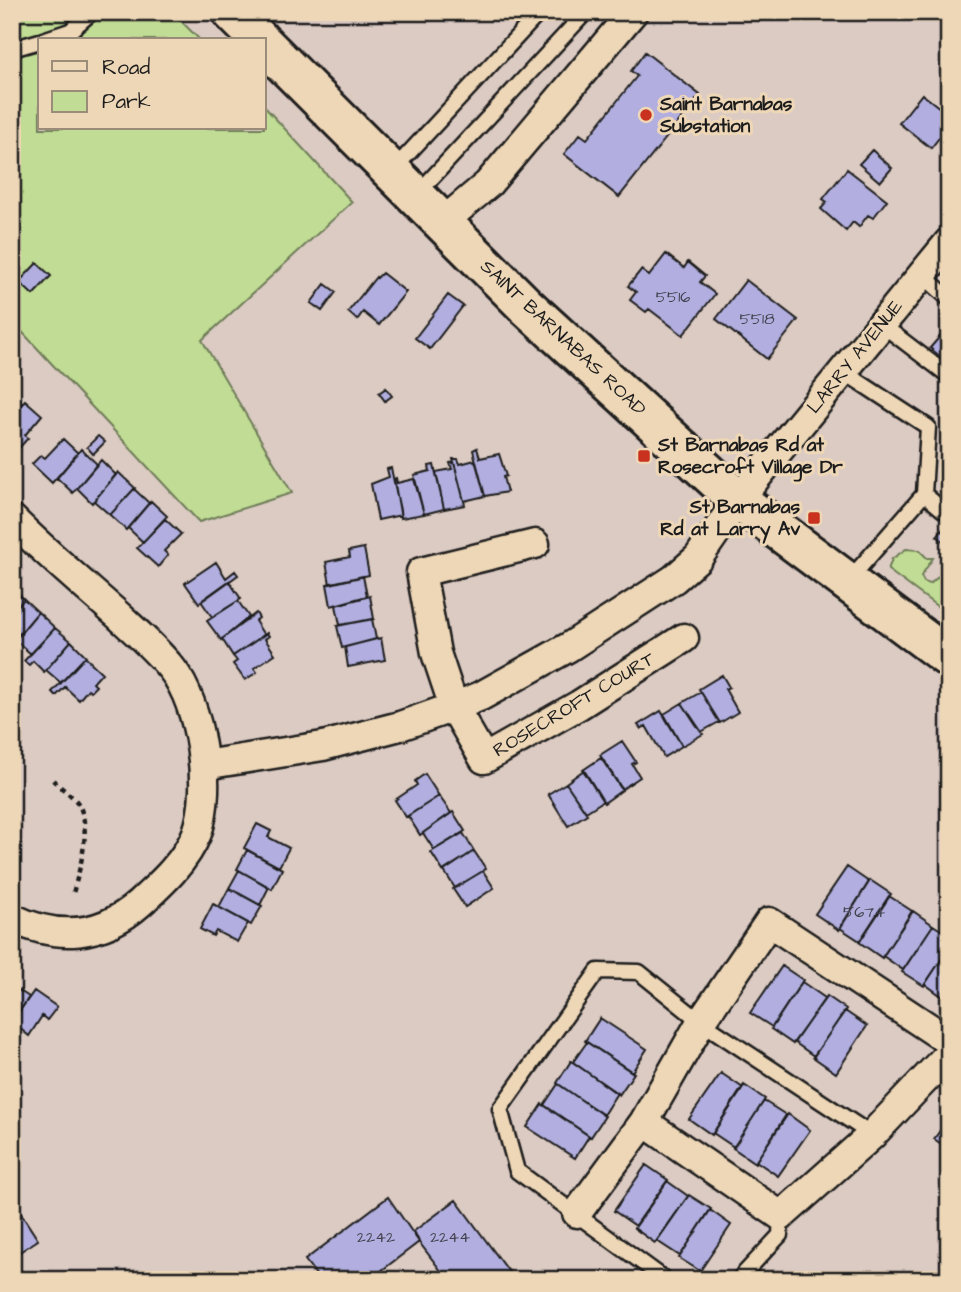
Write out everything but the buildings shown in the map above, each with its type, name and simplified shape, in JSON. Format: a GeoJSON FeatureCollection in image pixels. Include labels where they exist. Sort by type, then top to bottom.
{"type":"FeatureCollection","features":[{"type":"Feature","properties":{"kind":"main road"},"geometry":{"type":"LineString","coordinates":[[232,12],[258,38]]}},
{"type":"Feature","properties":{"kind":"main road","name":"SAINT BARNABAS ROAD"},"geometry":{"type":"LineString","coordinates":[[266,46],[580,358],[738,500],[846,583],[948,656]]}},
{"type":"Feature","properties":{"kind":"street"},"geometry":{"type":"LineString","coordinates":[[443,222],[488,184],[634,12]]}},
{"type":"Feature","properties":{"kind":"street","name":"LARRY AVENUE"},"geometry":{"type":"LineString","coordinates":[[204,765],[323,747],[400,726],[454,707],[481,696],[569,647],[674,579],[698,558],[738,500],[949,242]]}},
{"type":"Feature","properties":{"kind":"street"},"geometry":{"type":"LineString","coordinates":[[12,519],[152,646],[174,671],[188,699],[196,724],[204,765],[202,814],[197,834],[160,885],[126,915],[82,933],[42,930],[12,918]]}},
{"type":"Feature","properties":{"kind":"street","name":"ROSECROFT COURT"},"geometry":{"type":"LineString","coordinates":[[536,544],[421,572],[436,653],[454,707],[484,760],[579,705],[684,638]]}},
{"type":"Feature","properties":{"kind":"street"},"geometry":{"type":"LineString","coordinates":[[577,1213],[644,1122],[701,1022],[769,922],[949,1041]]}},
{"type":"Feature","properties":{"kind":"street"},"geometry":{"type":"LineString","coordinates":[[644,1122],[781,1216],[872,1135],[949,1054]]}},
{"type":"Feature","properties":{"kind":"lane"},"geometry":{"type":"LineString","coordinates":[[50,38],[70,30],[92,12]]}},
{"type":"Feature","properties":{"kind":"lane"},"geometry":{"type":"LineString","coordinates":[[404,184],[540,12]]}},
{"type":"Feature","properties":{"kind":"lane"},"geometry":{"type":"LineString","coordinates":[[404,184],[586,12]]}},
{"type":"Feature","properties":{"kind":"lane"},"geometry":{"type":"LineString","coordinates":[[12,49],[38,42]]}},
{"type":"Feature","properties":{"kind":"lane"},"geometry":{"type":"LineString","coordinates":[[922,274],[949,299]]}},
{"type":"Feature","properties":{"kind":"lane"},"geometry":{"type":"LineString","coordinates":[[881,324],[949,376]]}},
{"type":"Feature","properties":{"kind":"lane"},"geometry":{"type":"LineString","coordinates":[[844,372],[928,427],[924,494],[846,583]]}},
{"type":"Feature","properties":{"kind":"lane"},"geometry":{"type":"LineString","coordinates":[[924,494],[943,510],[949,503]]}},
{"type":"Feature","properties":{"kind":"lane"},"geometry":{"type":"LineString","coordinates":[[666,1280],[517,1171],[500,1109],[598,971],[639,972],[701,1022],[872,1135]]}},
{"type":"Feature","properties":{"kind":"lane"},"geometry":{"type":"LineString","coordinates":[[738,1280],[780,1235],[781,1216]]}},
{"type":"Feature","properties":{"kind":"path"},"geometry":{"type":"LineString","coordinates":[[52,780],[80,805],[84,831],[79,872],[72,893]]}},
{"type":"Feature","properties":{"kind":"green space"},"geometry":{"type":"Polygon","coordinates":[[[12,12],[172,12],[198,38],[38,38],[38,130],[266,130],[266,108],[352,202],[202,340],[292,493],[199,522],[12,321],[12,12]]]}},
{"type":"Feature","properties":{"kind":"green space"},"geometry":{"type":"Polygon","coordinates":[[[906,549],[919,550],[927,558],[933,558],[921,576],[924,582],[930,584],[949,567],[949,615],[888,570],[892,559],[906,549]]]}},
{"type":"Feature","properties":{"kind":"place","name":"Saint Barnabas Substation"},"geometry":{"type":"Point","coordinates":[646,115]}},
{"type":"Feature","properties":{"kind":"place","name":"St Barnabas Rd at Rosecroft Village Dr"},"geometry":{"type":"Point","coordinates":[644,456]}},
{"type":"Feature","properties":{"kind":"place","name":"St Barnabas Rd at Larry Av"},"geometry":{"type":"Point","coordinates":[814,518]}}]}
